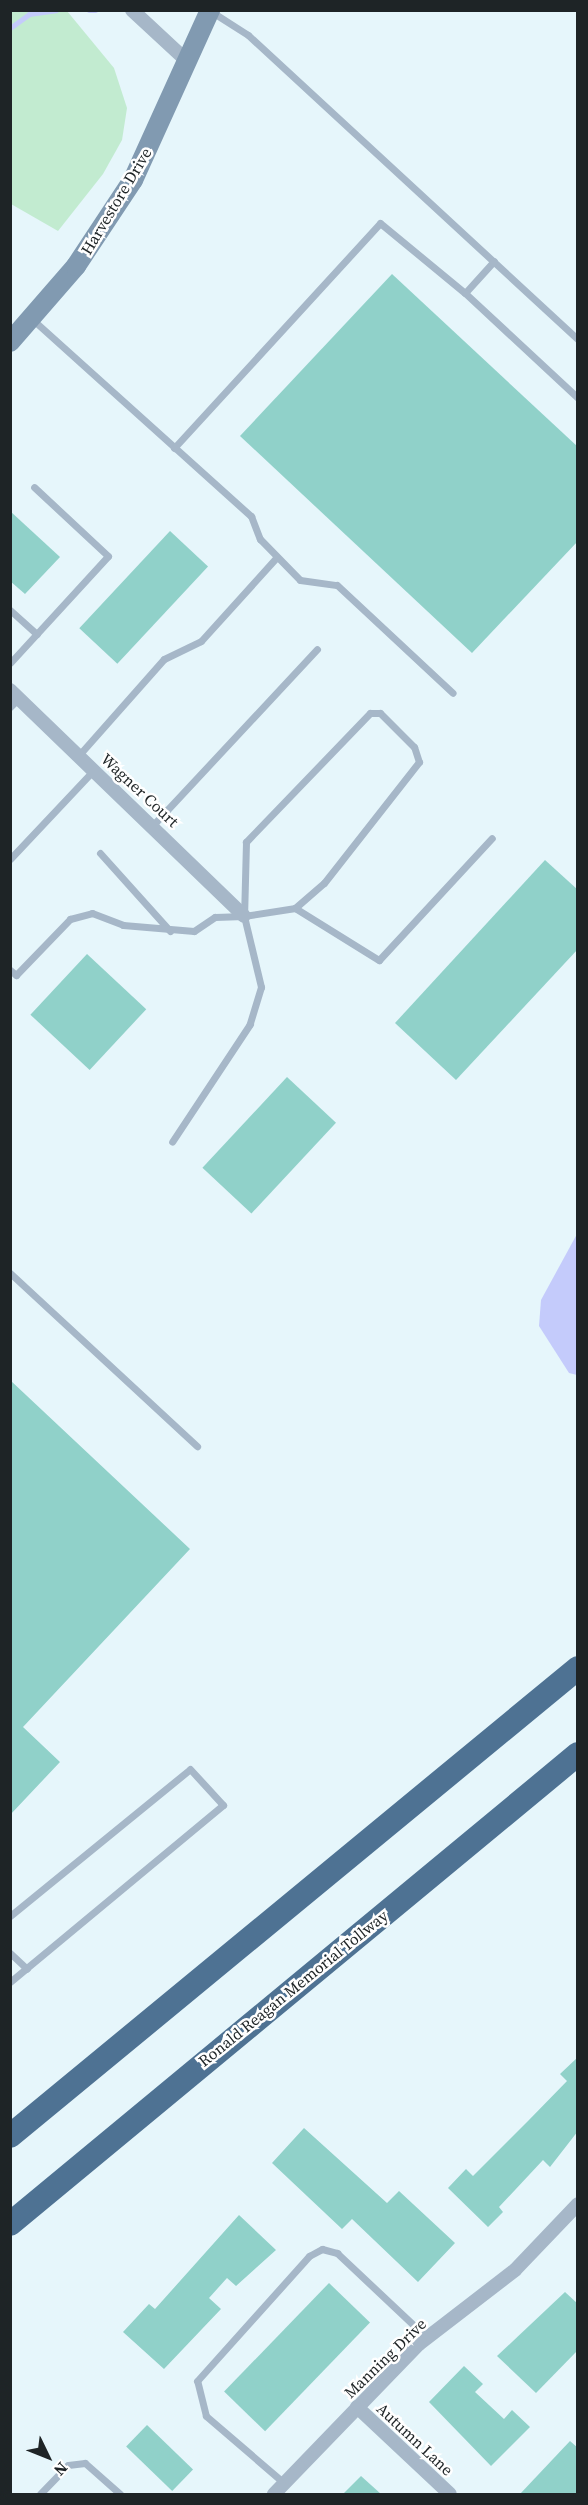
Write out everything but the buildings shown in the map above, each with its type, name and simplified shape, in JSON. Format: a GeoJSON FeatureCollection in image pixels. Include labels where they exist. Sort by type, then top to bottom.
{"type":"FeatureCollection","features":[{"type":"Feature","properties":{"kind":"highway"},"geometry":{"type":"LineString","coordinates":[[10,2136],[578,1668]]}},
{"type":"Feature","properties":{"kind":"highway","name":"Ronald Reagan Memorial Tollway"},"geometry":{"type":"LineString","coordinates":[[10,2224],[578,1755]]}},
{"type":"Feature","properties":{"kind":"street"},"geometry":{"type":"LineString","coordinates":[[132,10],[186,60]]}},
{"type":"Feature","properties":{"kind":"street","name":"Harvestore Drive"},"geometry":{"type":"LineString","coordinates":[[10,342],[76,266],[133,180],[210,10]]}},
{"type":"Feature","properties":{"kind":"street","name":"Wagner Court"},"geometry":{"type":"LineString","coordinates":[[13,698],[154,824],[244,916]]}},
{"type":"Feature","properties":{"kind":"street","name":"Manning Drive"},"geometry":{"type":"LineString","coordinates":[[274,2494],[426,2337],[515,2270],[578,2204]]}},
{"type":"Feature","properties":{"kind":"street","name":"Autumn Lane"},"geometry":{"type":"LineString","coordinates":[[357,2407],[450,2494]]}},
{"type":"Feature","properties":{"kind":"lane"},"geometry":{"type":"LineString","coordinates":[[210,10],[248,34],[578,339]]}},
{"type":"Feature","properties":{"kind":"lane"},"geometry":{"type":"LineString","coordinates":[[174,448],[380,223],[465,293],[578,398]]}},
{"type":"Feature","properties":{"kind":"lane"},"geometry":{"type":"LineString","coordinates":[[465,293],[494,261]]}},
{"type":"Feature","properties":{"kind":"lane"},"geometry":{"type":"LineString","coordinates":[[32,319],[251,516],[260,539],[300,580],[337,585],[453,693]]}},
{"type":"Feature","properties":{"kind":"lane"},"geometry":{"type":"LineString","coordinates":[[10,663],[108,556],[34,487]]}},
{"type":"Feature","properties":{"kind":"lane"},"geometry":{"type":"LineString","coordinates":[[79,755],[164,659],[201,641],[277,557]]}},
{"type":"Feature","properties":{"kind":"lane"},"geometry":{"type":"LineString","coordinates":[[10,610],[37,634]]}},
{"type":"Feature","properties":{"kind":"lane"},"geometry":{"type":"LineString","coordinates":[[154,824],[317,649]]}},
{"type":"Feature","properties":{"kind":"lane"},"geometry":{"type":"LineString","coordinates":[[10,970],[15,975],[70,919],[92,913],[123,925],[170,931],[194,931],[215,916],[244,916],[295,908],[324,883],[419,762],[414,747],[380,713],[370,713],[246,842],[244,916],[261,987],[250,1024],[172,1142]]}},
{"type":"Feature","properties":{"kind":"lane"},"geometry":{"type":"LineString","coordinates":[[10,859],[94,770]]}},
{"type":"Feature","properties":{"kind":"lane"},"geometry":{"type":"LineString","coordinates":[[295,908],[378,960],[492,838]]}},
{"type":"Feature","properties":{"kind":"lane"},"geometry":{"type":"LineString","coordinates":[[100,853],[170,931]]}},
{"type":"Feature","properties":{"kind":"lane"},"geometry":{"type":"LineString","coordinates":[[10,1272],[197,1446]]}},
{"type":"Feature","properties":{"kind":"lane"},"geometry":{"type":"LineString","coordinates":[[10,1916],[190,1769],[223,1805],[10,1982]]}},
{"type":"Feature","properties":{"kind":"lane"},"geometry":{"type":"LineString","coordinates":[[10,1953],[27,1969]]}},
{"type":"Feature","properties":{"kind":"lane"},"geometry":{"type":"LineString","coordinates":[[285,2483],[206,2416],[197,2381],[309,2256],[322,2249],[337,2253],[426,2337]]}},
{"type":"Feature","properties":{"kind":"lane"},"geometry":{"type":"LineString","coordinates":[[40,2494],[68,2464],[85,2463],[120,2494]]}},
{"type":"Feature","properties":{"kind":"green space"},"geometry":{"type":"Polygon","coordinates":[[[11,10],[67,11],[114,68],[127,108],[122,140],[103,174],[58,231],[11,204],[11,10]]]}},
{"type":"Feature","properties":{"kind":"water"},"geometry":{"type":"Polygon","coordinates":[[[577,1234],[577,1375],[569,1373],[539,1326],[541,1300],[577,1234]]]}},
{"type":"Feature","properties":{"kind":"waterway"},"geometry":{"type":"LineString","coordinates":[[10,28],[29,14],[56,10]]}},
{"type":"Feature","properties":{"kind":"waterway"},"geometry":{"type":"LineString","coordinates":[[89,10],[95,10]]}}]}
